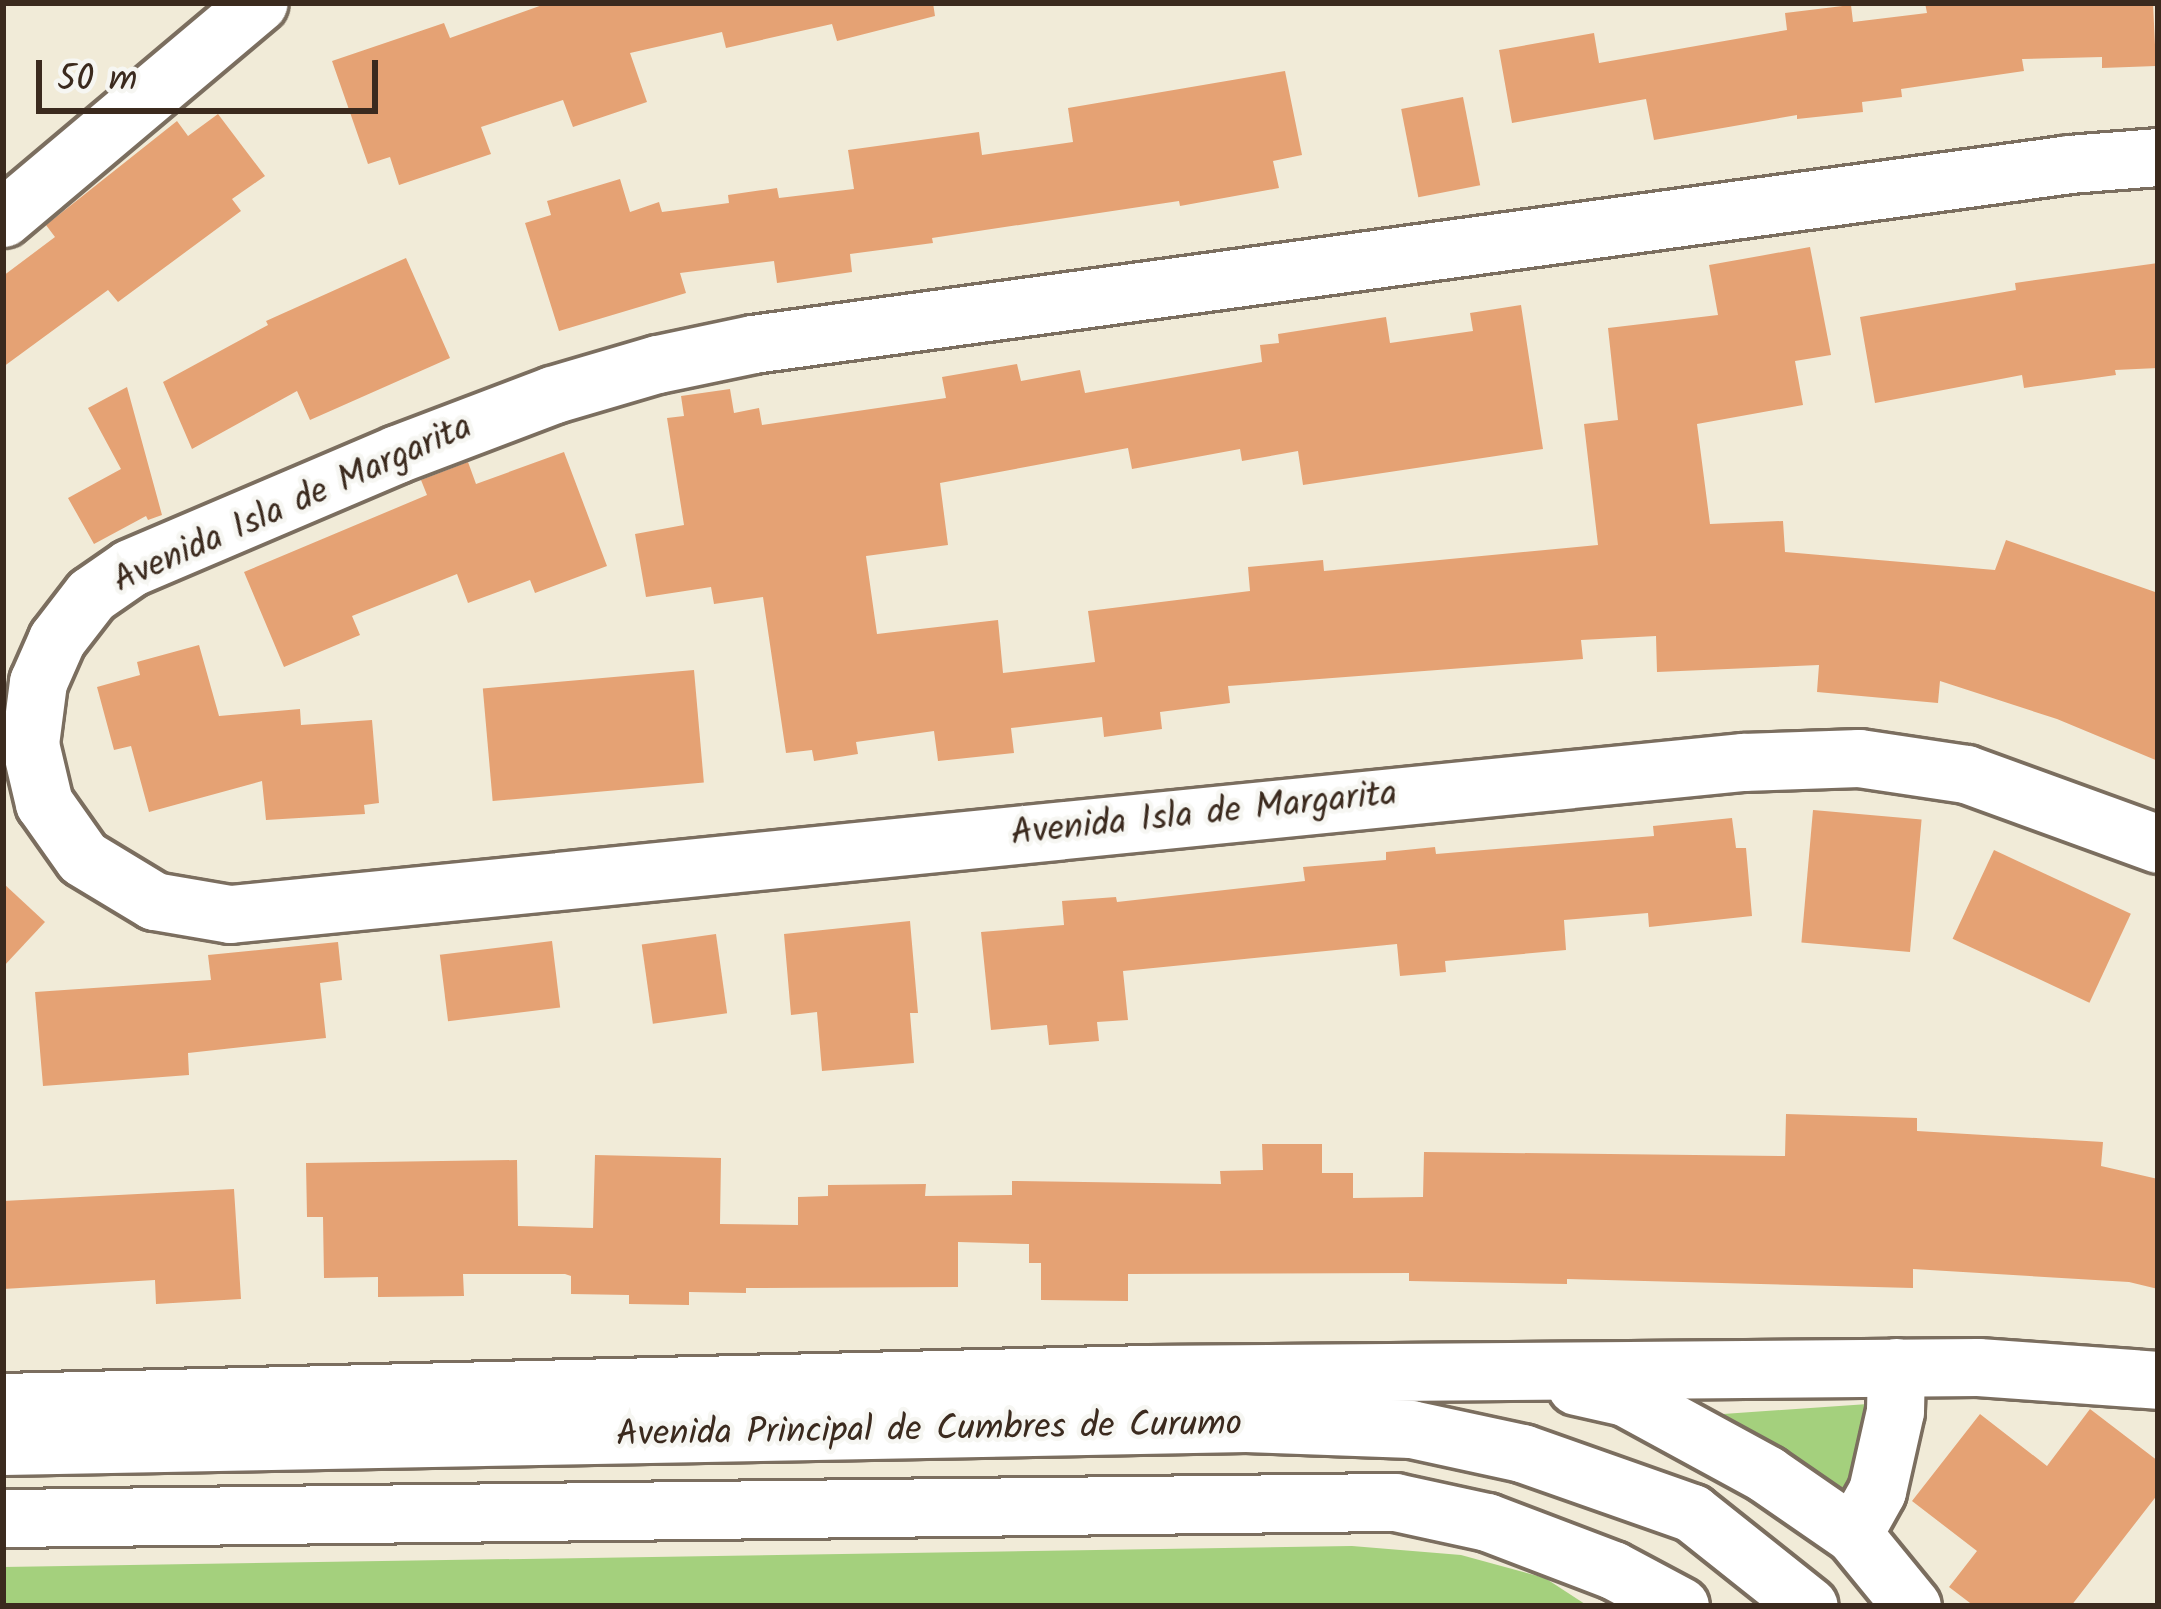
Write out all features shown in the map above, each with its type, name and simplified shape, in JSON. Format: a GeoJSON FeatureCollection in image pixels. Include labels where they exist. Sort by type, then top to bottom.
{"type":"FeatureCollection","features":[{"type":"Feature","properties":{"kind":"street"},"geometry":{"type":"LineString","coordinates":[[3,218],[258,3]]}},
{"type":"Feature","properties":{"kind":"street","name":"Avenida Isla de Margarita"},"geometry":{"type":"LineString","coordinates":[[2158,157],[2070,164],[776,340],[657,364],[552,395],[397,454],[130,568],[92,595],[57,639],[30,715],[39,788],[61,833],[82,858],[154,901],[230,914],[1766,761],[1859,758],[1966,774],[2158,844]]}},
{"type":"Feature","properties":{"kind":"street"},"geometry":{"type":"LineString","coordinates":[[1852,1534],[1882,1471],[1895,1411],[1896,1367],[2074,1370],[2158,1380]]}},
{"type":"Feature","properties":{"kind":"street","name":"Avenida Principal de Cumbres de Curumo"},"geometry":{"type":"LineString","coordinates":[[3,1402],[1148,1374],[1896,1367]]}},
{"type":"Feature","properties":{"kind":"street"},"geometry":{"type":"LineString","coordinates":[[3,1518],[1395,1502],[1487,1522],[1668,1602],[1691,1513],[1672,1423],[1694,1370]]}},
{"type":"Feature","properties":{"kind":"street","name":"Avenida Principal de Cumbres de Curumo"},"geometry":{"type":"LineString","coordinates":[[1514,1372],[1625,1397],[1766,1474],[1852,1534],[1912,1606]]}},
{"type":"Feature","properties":{"kind":"street","name":"Avenida Principal de Cumbres de Curumo"},"geometry":{"type":"LineString","coordinates":[[3,1446],[1332,1423],[1412,1429],[1522,1453],[1691,1513],[1809,1606]]}},
{"type":"Feature","properties":{"kind":"green space"},"geometry":{"type":"Polygon","coordinates":[[[1868,1404],[1843,1502],[1709,1415],[1868,1404]]]}},
{"type":"Feature","properties":{"kind":"green space"},"geometry":{"type":"Polygon","coordinates":[[[1352,1546],[1461,1555],[1545,1578],[1588,1606],[3,1606],[3,1567],[1352,1546]]]}},
{"type":"Feature","properties":{"kind":"building"},"geometry":{"type":"Polygon","coordinates":[[[548,3],[933,3],[935,16],[837,41],[832,24],[726,48],[722,32],[630,53],[647,102],[573,127],[563,100],[481,127],[491,154],[399,185],[390,157],[368,164],[332,61],[444,23],[450,38],[548,3]]]}},
{"type":"Feature","properties":{"kind":"building"},"geometry":{"type":"Polygon","coordinates":[[[1925,3],[2153,3],[2156,66],[2102,68],[2102,57],[2022,59],[2024,71],[1901,89],[1902,97],[1862,102],[1863,112],[1797,119],[1797,115],[1654,140],[1646,99],[1512,123],[1499,50],[1594,33],[1599,63],[1787,30],[1785,13],[1851,5],[1853,22],[1927,13],[1925,3]]]}},
{"type":"Feature","properties":{"kind":"building"},"geometry":{"type":"Polygon","coordinates":[[[1285,71],[1302,155],[1273,161],[1279,188],[1180,206],[1179,201],[932,238],[933,243],[850,254],[852,272],[777,283],[774,261],[680,273],[686,293],[559,331],[525,223],[551,215],[547,201],[620,179],[630,212],[659,202],[662,212],[729,203],[728,195],[777,188],[779,198],[854,189],[848,150],[979,132],[982,155],[1073,142],[1068,108],[1285,71]]]}},
{"type":"Feature","properties":{"kind":"building"},"geometry":{"type":"Polygon","coordinates":[[[1463,97],[1480,185],[1418,197],[1401,109],[1463,97]]]}},
{"type":"Feature","properties":{"kind":"building"},"geometry":{"type":"Polygon","coordinates":[[[218,114],[265,176],[232,199],[241,211],[118,302],[108,290],[3,367],[3,276],[55,237],[46,225],[177,121],[188,136],[218,114]]]}},
{"type":"Feature","properties":{"kind":"building"},"geometry":{"type":"Polygon","coordinates":[[[1810,247],[1831,355],[1795,361],[1803,405],[1697,424],[1710,524],[1783,521],[1785,552],[1995,570],[2006,540],[2158,593],[2158,761],[2057,719],[1940,681],[1938,703],[1817,692],[1819,665],[1657,672],[1656,636],[1581,640],[1583,659],[1228,686],[1230,703],[1160,712],[1162,729],[1104,737],[1102,717],[1011,728],[1014,753],[938,761],[934,731],[856,742],[858,754],[814,761],[812,750],[786,753],[763,597],[714,604],[711,587],[646,597],[635,534],[684,525],[667,418],[684,416],[681,396],[730,389],[734,413],[759,408],[762,425],[946,398],[942,377],[1017,364],[1021,381],[1080,370],[1085,393],[1262,362],[1260,345],[1279,343],[1278,334],[1386,317],[1390,343],[1473,331],[1470,313],[1521,305],[1543,449],[1303,485],[1298,451],[1242,461],[1240,449],[1132,469],[1128,448],[940,483],[948,545],[866,556],[877,634],[998,620],[1003,673],[1095,662],[1088,611],[1250,591],[1248,567],[1323,560],[1324,571],[1598,545],[1584,424],[1618,420],[1608,328],[1718,315],[1709,265],[1810,247]]]}},
{"type":"Feature","properties":{"kind":"building"},"geometry":{"type":"Polygon","coordinates":[[[406,258],[450,358],[310,420],[297,391],[192,449],[163,382],[268,325],[266,321],[406,258]]]}},
{"type":"Feature","properties":{"kind":"building"},"geometry":{"type":"Polygon","coordinates":[[[2158,263],[2158,368],[2115,370],[2116,375],[2024,388],[2022,375],[1875,403],[1860,317],[2016,290],[2015,283],[2158,263]]]}},
{"type":"Feature","properties":{"kind":"building"},"geometry":{"type":"Polygon","coordinates":[[[127,387],[162,515],[148,520],[146,516],[94,544],[68,498],[121,469],[88,408],[127,387]]]}},
{"type":"Feature","properties":{"kind":"building"},"geometry":{"type":"Polygon","coordinates":[[[564,452],[607,566],[535,593],[530,580],[468,603],[457,574],[352,616],[360,635],[284,667],[244,572],[427,495],[421,480],[468,462],[476,484],[564,452]]]}},
{"type":"Feature","properties":{"kind":"building"},"geometry":{"type":"Polygon","coordinates":[[[199,645],[219,716],[300,709],[301,725],[372,720],[379,803],[364,805],[365,814],[266,820],[262,781],[149,812],[131,746],[114,750],[97,687],[140,675],[137,662],[199,645]]]}},
{"type":"Feature","properties":{"kind":"building"},"geometry":{"type":"Polygon","coordinates":[[[694,670],[704,783],[493,801],[483,688],[694,670]]]}},
{"type":"Feature","properties":{"kind":"building"},"geometry":{"type":"Polygon","coordinates":[[[1813,810],[1922,819],[1910,952],[1801,942],[1813,810]]]}},
{"type":"Feature","properties":{"kind":"building"},"geometry":{"type":"Polygon","coordinates":[[[1732,818],[1736,848],[1746,848],[1752,916],[1649,927],[1648,913],[1564,920],[1566,950],[1445,961],[1446,972],[1400,976],[1397,944],[1123,971],[1128,1020],[1097,1022],[1099,1041],[1049,1045],[1047,1025],[991,1030],[981,932],[1064,925],[1062,901],[1116,897],[1117,902],[1305,881],[1303,867],[1386,860],[1386,852],[1435,847],[1436,854],[1654,836],[1653,826],[1732,818]]]}},
{"type":"Feature","properties":{"kind":"building"},"geometry":{"type":"Polygon","coordinates":[[[1994,850],[2131,914],[2089,1003],[1953,939],[1994,850]]]}},
{"type":"Feature","properties":{"kind":"building"},"geometry":{"type":"Polygon","coordinates":[[[3,883],[45,922],[3,967],[3,883]]]}},
{"type":"Feature","properties":{"kind":"building"},"geometry":{"type":"Polygon","coordinates":[[[910,921],[918,1013],[910,1013],[914,1063],[822,1071],[817,1012],[791,1015],[784,934],[910,921]]]}},
{"type":"Feature","properties":{"kind":"building"},"geometry":{"type":"Polygon","coordinates":[[[716,934],[727,1013],[653,1024],[642,944],[716,934]]]}},
{"type":"Feature","properties":{"kind":"building"},"geometry":{"type":"Polygon","coordinates":[[[552,941],[560,1008],[448,1021],[440,955],[552,941]]]}},
{"type":"Feature","properties":{"kind":"building"},"geometry":{"type":"Polygon","coordinates":[[[338,942],[342,980],[320,983],[326,1038],[188,1053],[189,1075],[43,1086],[35,992],[211,980],[208,955],[338,942]]]}},
{"type":"Feature","properties":{"kind":"building"},"geometry":{"type":"Polygon","coordinates":[[[1786,1114],[1917,1118],[1917,1131],[2103,1142],[2101,1166],[2158,1179],[2158,1289],[2129,1282],[1913,1269],[1913,1288],[1567,1279],[1567,1284],[1409,1281],[1409,1273],[1128,1274],[1128,1301],[1041,1300],[1041,1263],[1029,1263],[1029,1244],[958,1242],[958,1287],[746,1288],[746,1293],[689,1292],[689,1305],[629,1304],[629,1295],[571,1294],[571,1276],[565,1274],[463,1274],[464,1296],[378,1297],[378,1277],[324,1278],[323,1217],[307,1217],[306,1163],[517,1160],[518,1226],[593,1228],[595,1155],[721,1158],[720,1224],[798,1225],[798,1197],[828,1196],[828,1185],[926,1184],[925,1196],[1012,1195],[1012,1181],[1221,1184],[1220,1171],[1263,1170],[1262,1144],[1322,1144],[1322,1173],[1353,1173],[1353,1198],[1423,1197],[1424,1152],[1785,1156],[1786,1114]]]}},
{"type":"Feature","properties":{"kind":"building"},"geometry":{"type":"Polygon","coordinates":[[[234,1189],[241,1299],[156,1304],[155,1280],[3,1289],[3,1201],[234,1189]]]}},
{"type":"Feature","properties":{"kind":"building"},"geometry":{"type":"Polygon","coordinates":[[[2090,1409],[2158,1461],[2158,1494],[2071,1606],[1974,1606],[1949,1587],[1977,1551],[1912,1501],[1980,1414],[2047,1466],[2090,1409]]]}}]}
